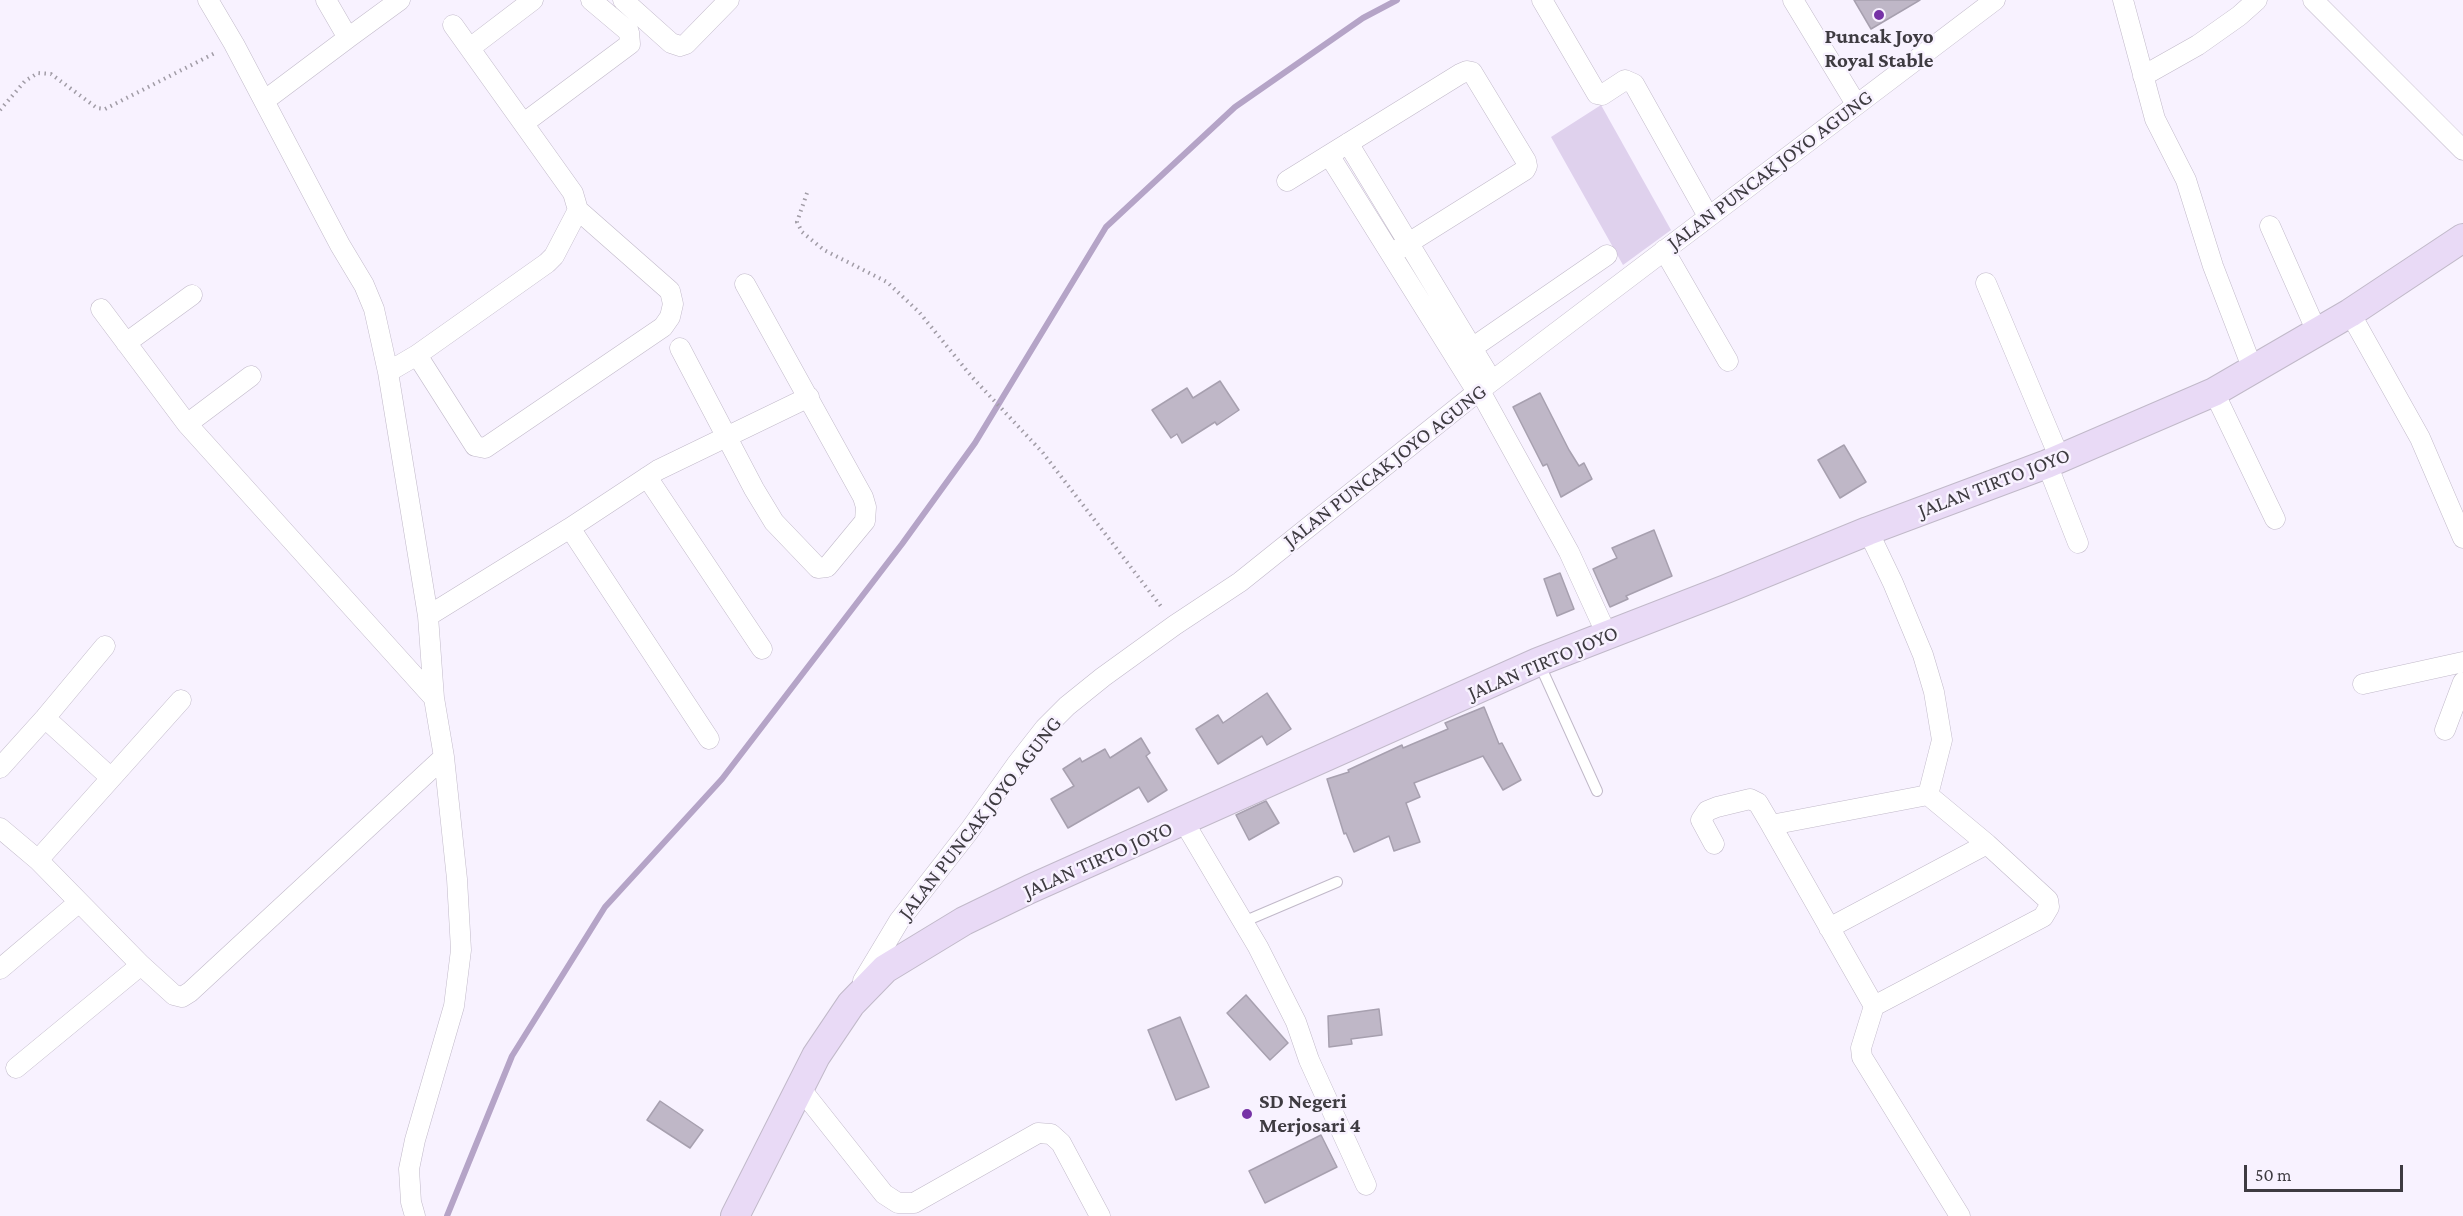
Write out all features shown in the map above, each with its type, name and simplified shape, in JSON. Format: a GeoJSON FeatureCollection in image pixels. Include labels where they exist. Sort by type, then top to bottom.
{"type":"FeatureCollection","features":[{"type":"Feature","properties":{"kind":"street"},"geometry":{"type":"LineString","coordinates":[[208,0],[364,285],[374,309],[388,372],[428,616],[434,698],[444,757],[457,879],[461,950],[454,1006],[415,1140],[409,1169],[411,1202],[415,1216]]}},
{"type":"Feature","properties":{"kind":"street"},"geometry":{"type":"LineString","coordinates":[[326,0],[348,38]]}},
{"type":"Feature","properties":{"kind":"street"},"geometry":{"type":"LineString","coordinates":[[264,101],[400,0]]}},
{"type":"Feature","properties":{"kind":"street"},"geometry":{"type":"LineString","coordinates":[[470,48],[533,0]]}},
{"type":"Feature","properties":{"kind":"street"},"geometry":{"type":"LineString","coordinates":[[524,123],[630,44],[629,32],[591,0]]}},
{"type":"Feature","properties":{"kind":"street"},"geometry":{"type":"LineString","coordinates":[[623,0],[671,43],[680,46],[686,44],[729,0]]}},
{"type":"Feature","properties":{"kind":"street"},"geometry":{"type":"LineString","coordinates":[[1542,0],[1597,94],[1602,95],[1625,80],[1634,84],[1708,216]]}},
{"type":"Feature","properties":{"kind":"street"},"geometry":{"type":"LineString","coordinates":[[1793,0],[1856,104]]}},
{"type":"Feature","properties":{"kind":"street","name":"JALAN PUNCAK JOYO AGUNG"},"geometry":{"type":"LineString","coordinates":[[851,1004],[881,948],[899,921],[1045,728],[1067,706],[1175,625],[1240,582],[1483,388],[1995,0]]}},
{"type":"Feature","properties":{"kind":"street"},"geometry":{"type":"LineString","coordinates":[[2122,0],[2155,119],[2186,180],[2213,266],[2253,370]]}},
{"type":"Feature","properties":{"kind":"street"},"geometry":{"type":"LineString","coordinates":[[2144,76],[2198,45],[2239,16],[2257,0]]}},
{"type":"Feature","properties":{"kind":"street"},"geometry":{"type":"LineString","coordinates":[[2313,0],[2463,150]]}},
{"type":"Feature","properties":{"kind":"street"},"geometry":{"type":"LineString","coordinates":[[417,355],[475,446],[485,448],[663,327],[670,317],[673,304],[670,291],[578,210],[573,193],[453,25]]}},
{"type":"Feature","properties":{"kind":"street"},"geometry":{"type":"LineString","coordinates":[[1287,181],[1467,71],[1472,72],[1526,161],[1525,170],[1400,249]]}},
{"type":"Feature","properties":{"kind":"street"},"geometry":{"type":"LineString","coordinates":[[1348,143],[1400,249],[1483,388],[1569,552],[1607,635]]}},
{"type":"Feature","properties":{"kind":"street"},"geometry":{"type":"LineString","coordinates":[[1329,155],[1472,348],[1483,388]]}},
{"type":"Feature","properties":{"kind":"street"},"geometry":{"type":"LineString","coordinates":[[388,372],[417,355],[547,263],[554,256],[578,210]]}},
{"type":"Feature","properties":{"kind":"street"},"geometry":{"type":"LineString","coordinates":[[2270,226],[2318,332]]}},
{"type":"Feature","properties":{"kind":"street","name":"JALAN TIRTO JOYO"},"geometry":{"type":"LineString","coordinates":[[735,1216],[816,1056],[851,1004],[885,969],[964,921],[1030,889],[1538,662],[1868,531],[2053,462],[2214,392],[2350,313],[2463,238]]}},
{"type":"Feature","properties":{"kind":"street"},"geometry":{"type":"LineString","coordinates":[[1664,250],[1728,361]]}},
{"type":"Feature","properties":{"kind":"street"},"geometry":{"type":"LineString","coordinates":[[1472,348],[1607,255]]}},
{"type":"Feature","properties":{"kind":"street"},"geometry":{"type":"LineString","coordinates":[[1986,283],[2053,462],[2078,543]]}},
{"type":"Feature","properties":{"kind":"street"},"geometry":{"type":"LineString","coordinates":[[680,348],[753,489],[774,522],[818,568],[827,567],[865,521],[866,507],[863,497],[809,397],[745,284]]}},
{"type":"Feature","properties":{"kind":"street"},"geometry":{"type":"LineString","coordinates":[[126,343],[192,295]]}},
{"type":"Feature","properties":{"kind":"street"},"geometry":{"type":"LineString","coordinates":[[101,309],[187,424],[434,698]]}},
{"type":"Feature","properties":{"kind":"street"},"geometry":{"type":"LineString","coordinates":[[2350,313],[2420,438],[2463,538]]}},
{"type":"Feature","properties":{"kind":"street"},"geometry":{"type":"LineString","coordinates":[[187,424],[251,376]]}},
{"type":"Feature","properties":{"kind":"street"},"geometry":{"type":"LineString","coordinates":[[2214,392],[2275,519]]}},
{"type":"Feature","properties":{"kind":"street"},"geometry":{"type":"LineString","coordinates":[[428,616],[647,477],[809,397]]}},
{"type":"Feature","properties":{"kind":"street"},"geometry":{"type":"LineString","coordinates":[[647,477],[762,649]]}},
{"type":"Feature","properties":{"kind":"street"},"geometry":{"type":"LineString","coordinates":[[570,528],[709,739]]}},
{"type":"Feature","properties":{"kind":"street"},"geometry":{"type":"LineString","coordinates":[[1868,531],[1923,655],[1934,692],[1942,740],[1928,795]]}},
{"type":"Feature","properties":{"kind":"street"},"geometry":{"type":"LineString","coordinates":[[0,768],[105,646]]}},
{"type":"Feature","properties":{"kind":"street"},"geometry":{"type":"LineString","coordinates":[[2364,684],[2463,662]]}},
{"type":"Feature","properties":{"kind":"street"},"geometry":{"type":"LineString","coordinates":[[2445,730],[2463,682]]}},
{"type":"Feature","properties":{"kind":"street"},"geometry":{"type":"LineString","coordinates":[[38,860],[181,700]]}},
{"type":"Feature","properties":{"kind":"street"},"geometry":{"type":"LineString","coordinates":[[45,718],[110,777]]}},
{"type":"Feature","properties":{"kind":"street"},"geometry":{"type":"LineString","coordinates":[[0,828],[38,860],[141,965],[174,995],[182,997],[444,757]]}},
{"type":"Feature","properties":{"kind":"street"},"geometry":{"type":"LineString","coordinates":[[1771,825],[1928,795]]}},
{"type":"Feature","properties":{"kind":"street"},"geometry":{"type":"LineString","coordinates":[[1928,795],[1987,844],[2048,900],[2048,912],[2043,917],[1874,1006],[1861,1048],[1862,1057],[1960,1216]]}},
{"type":"Feature","properties":{"kind":"street"},"geometry":{"type":"LineString","coordinates":[[1714,844],[1701,820],[1707,811],[1750,799],[1758,803],[1874,1006]]}},
{"type":"Feature","properties":{"kind":"street"},"geometry":{"type":"LineString","coordinates":[[1184,822],[1243,922],[1296,1022],[1310,1060],[1366,1185]]}},
{"type":"Feature","properties":{"kind":"street"},"geometry":{"type":"LineString","coordinates":[[1829,928],[1987,844]]}},
{"type":"Feature","properties":{"kind":"street"},"geometry":{"type":"LineString","coordinates":[[0,969],[78,903]]}},
{"type":"Feature","properties":{"kind":"street"},"geometry":{"type":"LineString","coordinates":[[15,1068],[141,965]]}},
{"type":"Feature","properties":{"kind":"street"},"geometry":{"type":"LineString","coordinates":[[800,1088],[806,1099],[884,1194],[898,1203],[914,1203],[1038,1134],[1051,1134],[1061,1143],[1100,1216]]}},
{"type":"Feature","properties":{"kind":"lane"},"geometry":{"type":"LineString","coordinates":[[1538,662],[1598,791]]}},
{"type":"Feature","properties":{"kind":"lane"},"geometry":{"type":"LineString","coordinates":[[1243,922],[1337,882]]}},
{"type":"Feature","properties":{"kind":"path"},"geometry":{"type":"LineString","coordinates":[[0,110],[25,81],[38,73],[51,74],[97,108],[105,109],[234,44]]}},
{"type":"Feature","properties":{"kind":"path"},"geometry":{"type":"LineString","coordinates":[[807,193],[797,222],[802,232],[824,250],[887,282],[919,312],[984,390],[1042,453],[1175,625]]}},
{"type":"Feature","properties":{"kind":"shaded area"},"geometry":{"type":"Polygon","coordinates":[[[1601,105],[1671,230],[1623,265],[1551,137],[1601,105]]]}},
{"type":"Feature","properties":{"kind":"building","name":"Puncak Joyo Royal Stable"},"geometry":{"type":"Polygon","coordinates":[[[1854,0],[1920,0],[1871,29],[1854,0]]]}},
{"type":"Feature","properties":{"kind":"building"},"geometry":{"type":"Polygon","coordinates":[[[1220,381],[1239,410],[1217,425],[1215,422],[1182,443],[1177,434],[1171,438],[1152,410],[1187,388],[1193,398],[1220,381]]]}},
{"type":"Feature","properties":{"kind":"building"},"geometry":{"type":"Polygon","coordinates":[[[1540,393],[1569,450],[1579,466],[1584,463],[1592,479],[1561,497],[1547,464],[1543,466],[1513,407],[1540,393]]]}},
{"type":"Feature","properties":{"kind":"building"},"geometry":{"type":"Polygon","coordinates":[[[1844,445],[1866,482],[1840,498],[1818,460],[1844,445]]]}},
{"type":"Feature","properties":{"kind":"building"},"geometry":{"type":"Polygon","coordinates":[[[1654,530],[1672,576],[1626,596],[1628,599],[1610,607],[1593,569],[1617,558],[1612,548],[1654,530]]]}},
{"type":"Feature","properties":{"kind":"building"},"geometry":{"type":"Polygon","coordinates":[[[1560,573],[1574,609],[1557,616],[1544,579],[1560,573]]]}},
{"type":"Feature","properties":{"kind":"building"},"geometry":{"type":"Polygon","coordinates":[[[1267,693],[1291,729],[1267,745],[1262,736],[1218,764],[1196,729],[1218,715],[1223,723],[1267,693]]]}},
{"type":"Feature","properties":{"kind":"building"},"geometry":{"type":"Polygon","coordinates":[[[1484,707],[1499,744],[1502,743],[1521,780],[1503,790],[1483,756],[1414,783],[1420,797],[1406,803],[1420,842],[1394,851],[1389,836],[1354,852],[1346,833],[1344,834],[1327,779],[1349,772],[1348,770],[1402,745],[1403,748],[1448,729],[1445,723],[1484,707]]]}},
{"type":"Feature","properties":{"kind":"building"},"geometry":{"type":"Polygon","coordinates":[[[1141,738],[1150,753],[1146,756],[1167,790],[1148,802],[1139,787],[1068,828],[1051,799],[1074,786],[1063,769],[1080,758],[1082,762],[1105,749],[1110,758],[1141,738]]]}},
{"type":"Feature","properties":{"kind":"building"},"geometry":{"type":"Polygon","coordinates":[[[1266,801],[1279,823],[1249,840],[1236,815],[1266,801]]]}},
{"type":"Feature","properties":{"kind":"building"},"geometry":{"type":"Polygon","coordinates":[[[1246,995],[1288,1043],[1270,1060],[1227,1013],[1246,995]]]}},
{"type":"Feature","properties":{"kind":"building"},"geometry":{"type":"Polygon","coordinates":[[[1379,1009],[1382,1035],[1351,1039],[1352,1044],[1329,1047],[1328,1016],[1379,1009]]]}},
{"type":"Feature","properties":{"kind":"building"},"geometry":{"type":"Polygon","coordinates":[[[1180,1017],[1209,1087],[1176,1100],[1148,1030],[1180,1017]]]}},
{"type":"Feature","properties":{"kind":"building"},"geometry":{"type":"Polygon","coordinates":[[[660,1101],[703,1130],[690,1148],[647,1120],[660,1101]]]}},
{"type":"Feature","properties":{"kind":"building"},"geometry":{"type":"Polygon","coordinates":[[[1321,1135],[1337,1167],[1265,1203],[1249,1171],[1321,1135]]]}},
{"type":"Feature","properties":{"kind":"waterway"},"geometry":{"type":"LineString","coordinates":[[447,1216],[512,1056],[605,907],[722,779],[902,544],[975,443],[1106,227],[1235,107],[1363,18],[1397,0]]}},
{"type":"Feature","properties":{"kind":"place","name":"Puncak Joyo Royal Stable"},"geometry":{"type":"Point","coordinates":[1879,15]}},
{"type":"Feature","properties":{"kind":"place","name":"SD Negeri Merjosari 4"},"geometry":{"type":"Point","coordinates":[1247,1114]}}]}
